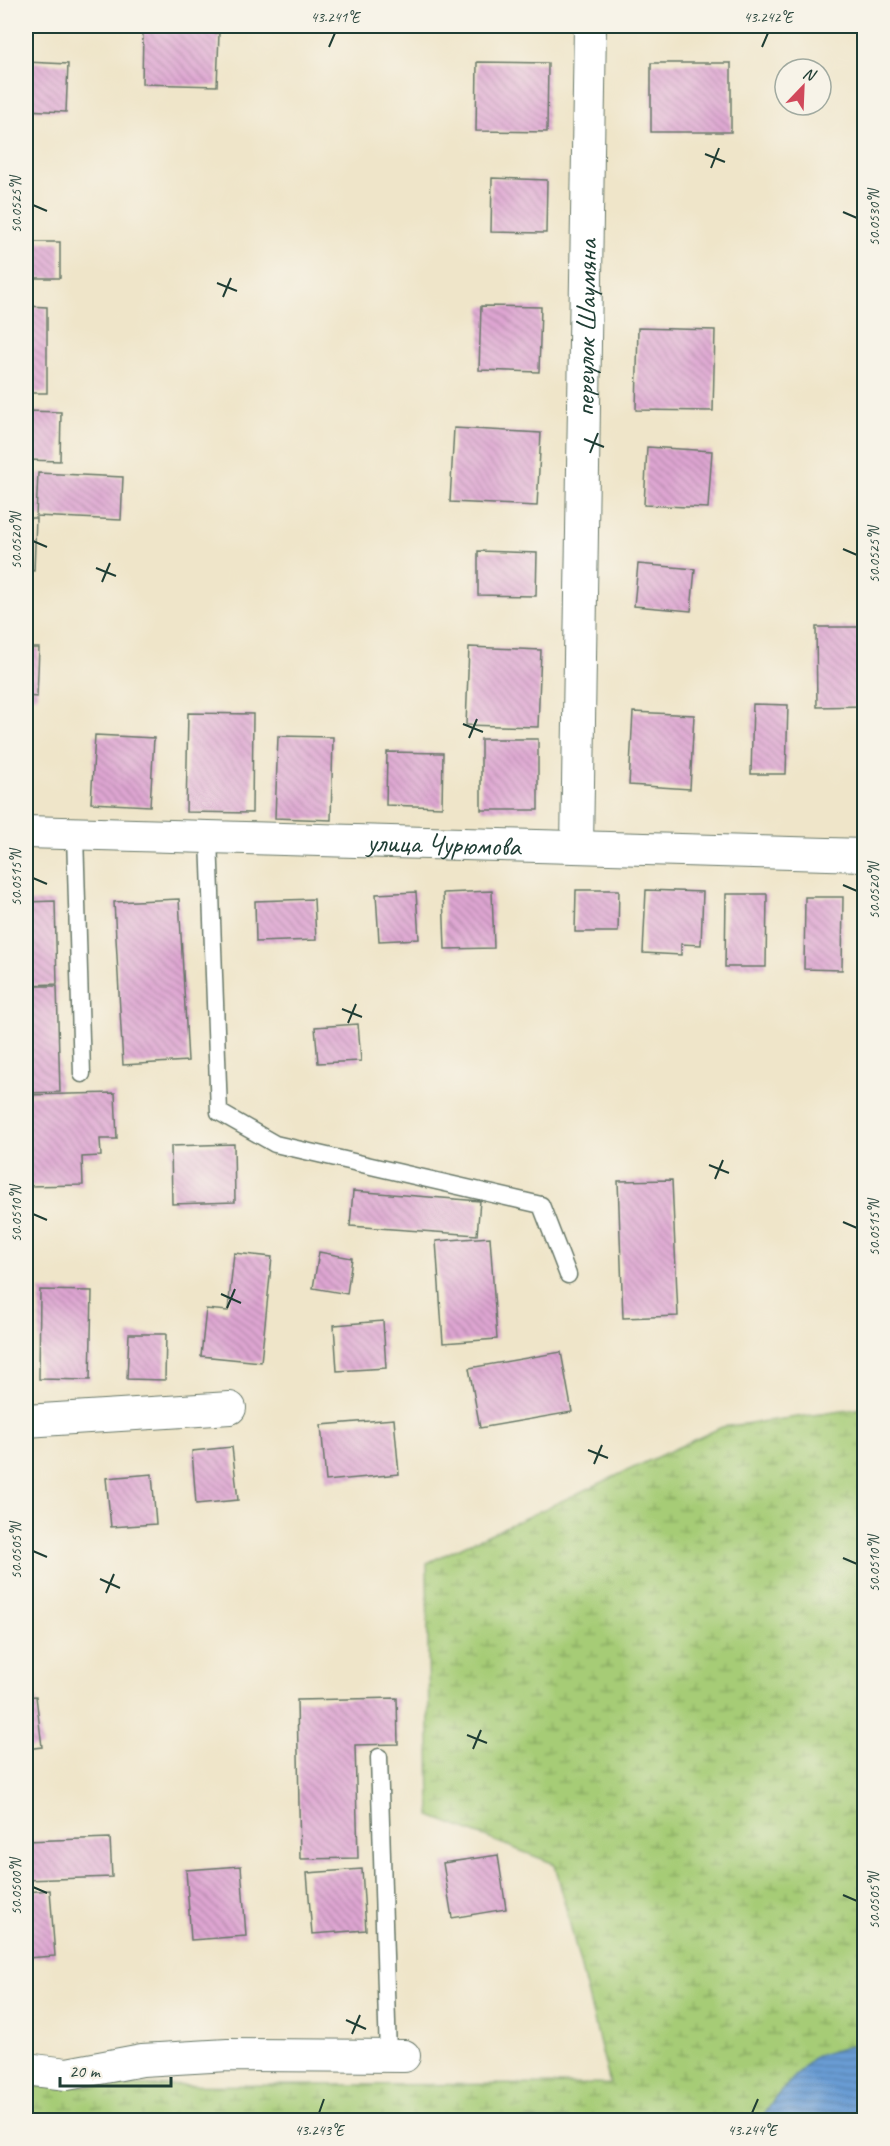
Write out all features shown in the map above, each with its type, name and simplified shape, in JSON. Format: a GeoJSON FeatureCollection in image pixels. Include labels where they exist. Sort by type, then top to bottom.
{"type":"FeatureCollection","features":[{"type":"Feature","properties":{"kind":"street","name":"переулок Шаумяна"},"geometry":{"type":"LineString","coordinates":[[577,847],[590,26]]}},
{"type":"Feature","properties":{"kind":"street","name":"улица Чурюмова"},"geometry":{"type":"LineString","coordinates":[[26,832],[864,855]]}},
{"type":"Feature","properties":{"kind":"street"},"geometry":{"type":"LineString","coordinates":[[26,1421],[230,1408]]}},
{"type":"Feature","properties":{"kind":"street"},"geometry":{"type":"LineString","coordinates":[[26,2069],[67,2074],[142,2060],[228,2055],[396,2056]]}},
{"type":"Feature","properties":{"kind":"lane"},"geometry":{"type":"LineString","coordinates":[[75,834],[82,1074]]}},
{"type":"Feature","properties":{"kind":"lane"},"geometry":{"type":"LineString","coordinates":[[209,838],[219,1112],[275,1144],[541,1205],[568,1275]]}},
{"type":"Feature","properties":{"kind":"lane"},"geometry":{"type":"LineString","coordinates":[[380,1757],[396,2056]]}},
{"type":"Feature","properties":{"kind":"green space"},"geometry":{"type":"Polygon","coordinates":[[[864,1408],[864,2120],[26,2120],[26,2086],[610,2084],[555,1864],[430,1816],[427,1563],[722,1427],[864,1408]]]}},
{"type":"Feature","properties":{"kind":"water"},"geometry":{"type":"Polygon","coordinates":[[[850,2046],[864,2047],[864,2120],[761,2120],[775,2098],[813,2057],[850,2046]]]}},
{"type":"Feature","properties":{"kind":"building"},"geometry":{"type":"Polygon","coordinates":[[[143,31],[219,33],[217,86],[142,84],[143,31]]]}},
{"type":"Feature","properties":{"kind":"building"},"geometry":{"type":"Polygon","coordinates":[[[26,62],[68,64],[66,112],[26,110],[26,62]]]}},
{"type":"Feature","properties":{"kind":"building"},"geometry":{"type":"Polygon","coordinates":[[[477,62],[548,63],[547,132],[476,131],[477,62]]]}},
{"type":"Feature","properties":{"kind":"building"},"geometry":{"type":"Polygon","coordinates":[[[651,63],[731,63],[731,132],[651,132],[651,63]]]}},
{"type":"Feature","properties":{"kind":"building"},"geometry":{"type":"Polygon","coordinates":[[[492,178],[547,180],[546,233],[491,232],[492,178]]]}},
{"type":"Feature","properties":{"kind":"building"},"geometry":{"type":"Polygon","coordinates":[[[26,242],[60,242],[60,278],[26,278],[26,242]]]}},
{"type":"Feature","properties":{"kind":"building"},"geometry":{"type":"Polygon","coordinates":[[[26,306],[47,307],[47,393],[26,393],[26,306]]]}},
{"type":"Feature","properties":{"kind":"building"},"geometry":{"type":"Polygon","coordinates":[[[481,306],[541,307],[539,372],[479,370],[481,306]]]}},
{"type":"Feature","properties":{"kind":"building"},"geometry":{"type":"Polygon","coordinates":[[[638,328],[715,330],[713,411],[636,410],[638,328]]]}},
{"type":"Feature","properties":{"kind":"building"},"geometry":{"type":"Polygon","coordinates":[[[26,411],[61,412],[60,461],[26,460],[26,411]]]}},
{"type":"Feature","properties":{"kind":"building"},"geometry":{"type":"Polygon","coordinates":[[[454,428],[541,433],[537,506],[450,502],[454,428]]]}},
{"type":"Feature","properties":{"kind":"building"},"geometry":{"type":"Polygon","coordinates":[[[647,447],[712,451],[708,508],[644,505],[647,447]]]}},
{"type":"Feature","properties":{"kind":"building"},"geometry":{"type":"Polygon","coordinates":[[[38,473],[123,477],[121,520],[36,516],[38,473]]]}},
{"type":"Feature","properties":{"kind":"building"},"geometry":{"type":"Polygon","coordinates":[[[26,518],[36,518],[34,571],[26,570],[26,518]]]}},
{"type":"Feature","properties":{"kind":"building"},"geometry":{"type":"Polygon","coordinates":[[[478,551],[537,553],[536,596],[478,595],[478,551]]]}},
{"type":"Feature","properties":{"kind":"building"},"geometry":{"type":"Polygon","coordinates":[[[638,564],[695,569],[691,611],[634,606],[638,564]]]}},
{"type":"Feature","properties":{"kind":"building"},"geometry":{"type":"Polygon","coordinates":[[[816,627],[864,627],[864,706],[817,707],[816,627]]]}},
{"type":"Feature","properties":{"kind":"building"},"geometry":{"type":"Polygon","coordinates":[[[469,647],[541,650],[538,727],[466,725],[469,647]]]}},
{"type":"Feature","properties":{"kind":"building"},"geometry":{"type":"Polygon","coordinates":[[[26,648],[39,648],[37,697],[26,696],[26,648]]]}},
{"type":"Feature","properties":{"kind":"building"},"geometry":{"type":"Polygon","coordinates":[[[753,704],[788,705],[786,774],[751,774],[753,704]]]}},
{"type":"Feature","properties":{"kind":"building"},"geometry":{"type":"Polygon","coordinates":[[[633,712],[694,715],[690,789],[629,785],[633,712]]]}},
{"type":"Feature","properties":{"kind":"building"},"geometry":{"type":"Polygon","coordinates":[[[188,713],[253,714],[252,813],[186,812],[188,713]]]}},
{"type":"Feature","properties":{"kind":"building"},"geometry":{"type":"Polygon","coordinates":[[[95,735],[154,738],[150,806],[91,803],[95,735]]]}},
{"type":"Feature","properties":{"kind":"building"},"geometry":{"type":"Polygon","coordinates":[[[278,736],[333,737],[331,820],[275,818],[278,736]]]}},
{"type":"Feature","properties":{"kind":"building"},"geometry":{"type":"Polygon","coordinates":[[[481,739],[538,739],[538,810],[481,810],[481,739]]]}},
{"type":"Feature","properties":{"kind":"building"},"geometry":{"type":"Polygon","coordinates":[[[387,752],[443,753],[442,807],[386,805],[387,752]]]}},
{"type":"Feature","properties":{"kind":"building"},"geometry":{"type":"Polygon","coordinates":[[[26,754],[32,754],[28,811],[26,811],[26,754]]]}},
{"type":"Feature","properties":{"kind":"building"},"geometry":{"type":"Polygon","coordinates":[[[576,890],[619,890],[618,932],[575,932],[576,890]]]}},
{"type":"Feature","properties":{"kind":"building"},"geometry":{"type":"Polygon","coordinates":[[[646,890],[703,892],[701,945],[681,944],[681,955],[643,953],[646,890]]]}},
{"type":"Feature","properties":{"kind":"building"},"geometry":{"type":"Polygon","coordinates":[[[492,891],[494,948],[445,949],[443,893],[492,891]]]}},
{"type":"Feature","properties":{"kind":"building"},"geometry":{"type":"Polygon","coordinates":[[[416,892],[419,939],[379,941],[376,894],[416,892]]]}},
{"type":"Feature","properties":{"kind":"building"},"geometry":{"type":"Polygon","coordinates":[[[726,894],[767,894],[766,967],[725,967],[726,894]]]}},
{"type":"Feature","properties":{"kind":"building"},"geometry":{"type":"Polygon","coordinates":[[[805,897],[843,897],[842,970],[804,969],[805,897]]]}},
{"type":"Feature","properties":{"kind":"building"},"geometry":{"type":"Polygon","coordinates":[[[179,899],[188,1061],[123,1065],[114,902],[179,899]]]}},
{"type":"Feature","properties":{"kind":"building"},"geometry":{"type":"Polygon","coordinates":[[[314,899],[316,940],[256,942],[255,901],[314,899]]]}},
{"type":"Feature","properties":{"kind":"building"},"geometry":{"type":"Polygon","coordinates":[[[55,901],[57,984],[26,985],[26,902],[55,901]]]}},
{"type":"Feature","properties":{"kind":"building"},"geometry":{"type":"Polygon","coordinates":[[[26,986],[57,986],[60,1092],[26,1093],[26,986]]]}},
{"type":"Feature","properties":{"kind":"building"},"geometry":{"type":"Polygon","coordinates":[[[358,1024],[361,1061],[318,1063],[315,1027],[358,1024]]]}},
{"type":"Feature","properties":{"kind":"building"},"geometry":{"type":"Polygon","coordinates":[[[115,1093],[117,1139],[100,1139],[101,1156],[82,1157],[83,1185],[26,1186],[26,1095],[115,1093]]]}},
{"type":"Feature","properties":{"kind":"building"},"geometry":{"type":"Polygon","coordinates":[[[234,1144],[235,1202],[172,1204],[171,1146],[234,1144]]]}},
{"type":"Feature","properties":{"kind":"building"},"geometry":{"type":"Polygon","coordinates":[[[672,1180],[678,1316],[623,1318],[618,1181],[672,1180]]]}},
{"type":"Feature","properties":{"kind":"building"},"geometry":{"type":"Polygon","coordinates":[[[353,1191],[480,1201],[477,1235],[350,1226],[353,1191]]]}},
{"type":"Feature","properties":{"kind":"building"},"geometry":{"type":"Polygon","coordinates":[[[490,1237],[497,1339],[443,1343],[436,1241],[490,1237]]]}},
{"type":"Feature","properties":{"kind":"building"},"geometry":{"type":"Polygon","coordinates":[[[319,1252],[352,1258],[347,1294],[313,1288],[319,1252]]]}},
{"type":"Feature","properties":{"kind":"building"},"geometry":{"type":"Polygon","coordinates":[[[234,1253],[272,1257],[261,1362],[201,1356],[206,1309],[228,1311],[234,1253]]]}},
{"type":"Feature","properties":{"kind":"building"},"geometry":{"type":"Polygon","coordinates":[[[40,1290],[92,1291],[90,1380],[39,1379],[40,1290]]]}},
{"type":"Feature","properties":{"kind":"building"},"geometry":{"type":"Polygon","coordinates":[[[383,1321],[386,1368],[337,1371],[334,1325],[383,1321]]]}},
{"type":"Feature","properties":{"kind":"building"},"geometry":{"type":"Polygon","coordinates":[[[129,1334],[166,1334],[165,1380],[127,1379],[129,1334]]]}},
{"type":"Feature","properties":{"kind":"building"},"geometry":{"type":"Polygon","coordinates":[[[561,1352],[572,1412],[480,1428],[469,1368],[561,1352]]]}},
{"type":"Feature","properties":{"kind":"building"},"geometry":{"type":"Polygon","coordinates":[[[394,1419],[399,1474],[326,1481],[321,1425],[394,1419]]]}},
{"type":"Feature","properties":{"kind":"building"},"geometry":{"type":"Polygon","coordinates":[[[232,1447],[238,1500],[196,1504],[192,1451],[232,1447]]]}},
{"type":"Feature","properties":{"kind":"building"},"geometry":{"type":"Polygon","coordinates":[[[152,1474],[156,1524],[111,1527],[106,1478],[152,1474]]]}},
{"type":"Feature","properties":{"kind":"building"},"geometry":{"type":"Polygon","coordinates":[[[36,1696],[42,1747],[26,1749],[26,1697],[36,1696]]]}},
{"type":"Feature","properties":{"kind":"building"},"geometry":{"type":"Polygon","coordinates":[[[397,1698],[398,1744],[355,1745],[358,1858],[300,1859],[297,1700],[397,1698]]]}},
{"type":"Feature","properties":{"kind":"building"},"geometry":{"type":"Polygon","coordinates":[[[110,1838],[112,1877],[26,1880],[26,1841],[110,1838]]]}},
{"type":"Feature","properties":{"kind":"building"},"geometry":{"type":"Polygon","coordinates":[[[498,1855],[506,1909],[452,1918],[443,1863],[498,1855]]]}},
{"type":"Feature","properties":{"kind":"building"},"geometry":{"type":"Polygon","coordinates":[[[241,1866],[246,1936],[191,1940],[186,1870],[241,1866]]]}},
{"type":"Feature","properties":{"kind":"building"},"geometry":{"type":"Polygon","coordinates":[[[362,1869],[366,1930],[312,1934],[307,1873],[362,1869]]]}},
{"type":"Feature","properties":{"kind":"building"},"geometry":{"type":"Polygon","coordinates":[[[50,1890],[55,1956],[26,1958],[26,1892],[50,1890]]]}}]}
